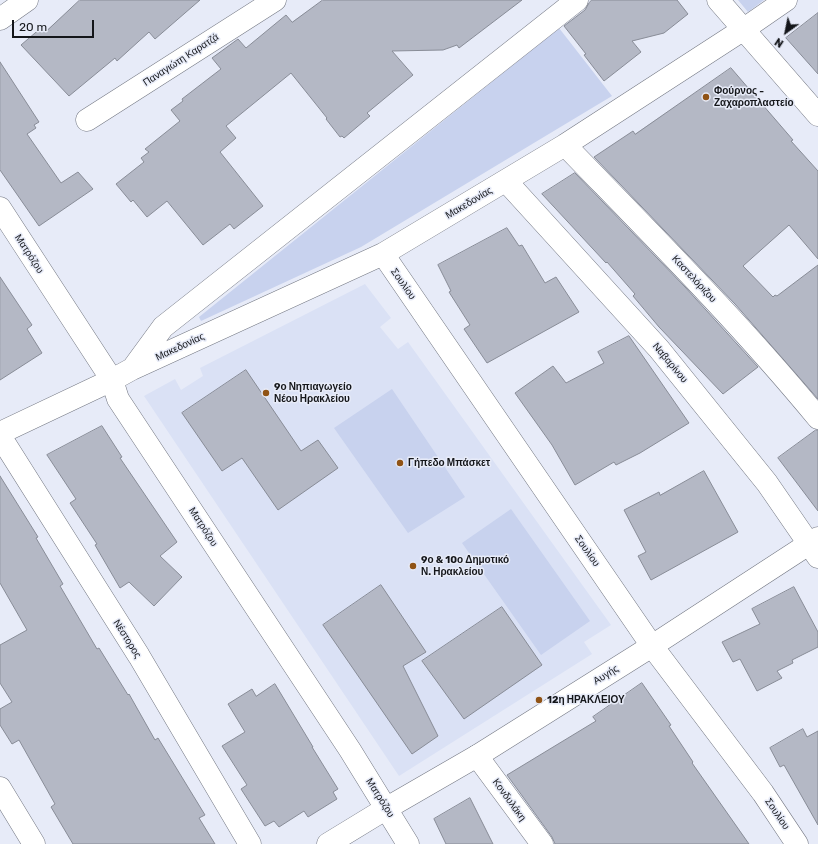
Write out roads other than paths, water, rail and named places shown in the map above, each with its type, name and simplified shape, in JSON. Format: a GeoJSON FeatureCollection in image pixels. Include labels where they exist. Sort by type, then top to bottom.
{"type":"FeatureCollection","features":[{"type":"Feature","properties":{"kind":"street"},"geometry":{"type":"LineString","coordinates":[[0,19],[27,0]]}},
{"type":"Feature","properties":{"kind":"street","name":"Παναγιώτη Καρατζά"},"geometry":{"type":"LineString","coordinates":[[87,120],[275,0]]}},
{"type":"Feature","properties":{"kind":"street","name":"Μακεδονίας"},"geometry":{"type":"LineString","coordinates":[[132,369],[163,327],[577,0]]}},
{"type":"Feature","properties":{"kind":"street"},"geometry":{"type":"LineString","coordinates":[[718,0],[818,115]]}},
{"type":"Feature","properties":{"kind":"street","name":"Μακεδονίας"},"geometry":{"type":"LineString","coordinates":[[0,433],[132,369],[383,254],[565,144],[744,29],[786,0]]}},
{"type":"Feature","properties":{"kind":"street","name":"Καστελόριζου"},"geometry":{"type":"LineString","coordinates":[[565,144],[706,292],[818,418]]}},
{"type":"Feature","properties":{"kind":"street","name":"Ναβαρίνου"},"geometry":{"type":"LineString","coordinates":[[506,181],[660,349],[767,483],[815,546]]}},
{"type":"Feature","properties":{"kind":"street","name":"Ματρόζου"},"geometry":{"type":"LineString","coordinates":[[0,208],[112,380],[118,399],[350,750],[408,844]]}},
{"type":"Feature","properties":{"kind":"street","name":"Σουλίου"},"geometry":{"type":"LineString","coordinates":[[383,254],[652,646],[763,793],[797,844]]}},
{"type":"Feature","properties":{"kind":"street","name":"Νέστορος"},"geometry":{"type":"LineString","coordinates":[[0,436],[139,656],[250,844]]}},
{"type":"Feature","properties":{"kind":"street","name":"Αυγής"},"geometry":{"type":"LineString","coordinates":[[328,844],[477,756],[815,546]]}},
{"type":"Feature","properties":{"kind":"street","name":"Κονδυλάκη"},"geometry":{"type":"LineString","coordinates":[[477,756],[542,844]]}},
{"type":"Feature","properties":{"kind":"street"},"geometry":{"type":"LineString","coordinates":[[0,788],[34,844]]}},
{"type":"Feature","properties":{"kind":"place","name":"Φούρνος - Ζαχαροπλαστείο"},"geometry":{"type":"Point","coordinates":[706,97]}},
{"type":"Feature","properties":{"kind":"place","name":"9ο Νηπιαγωγείο Νέου Ηρακλείου"},"geometry":{"type":"Point","coordinates":[266,393]}},
{"type":"Feature","properties":{"kind":"place","name":"Γήπεδο Μπάσκετ"},"geometry":{"type":"Point","coordinates":[400,463]}},
{"type":"Feature","properties":{"kind":"place","name":"9ο & 10ο Δημοτικό Ν. Ηρακλείου"},"geometry":{"type":"Point","coordinates":[413,566]}},
{"type":"Feature","properties":{"kind":"place","name":"12η ΗΡΑΚΛΕΙΟΥ"},"geometry":{"type":"Point","coordinates":[539,700]}}]}
